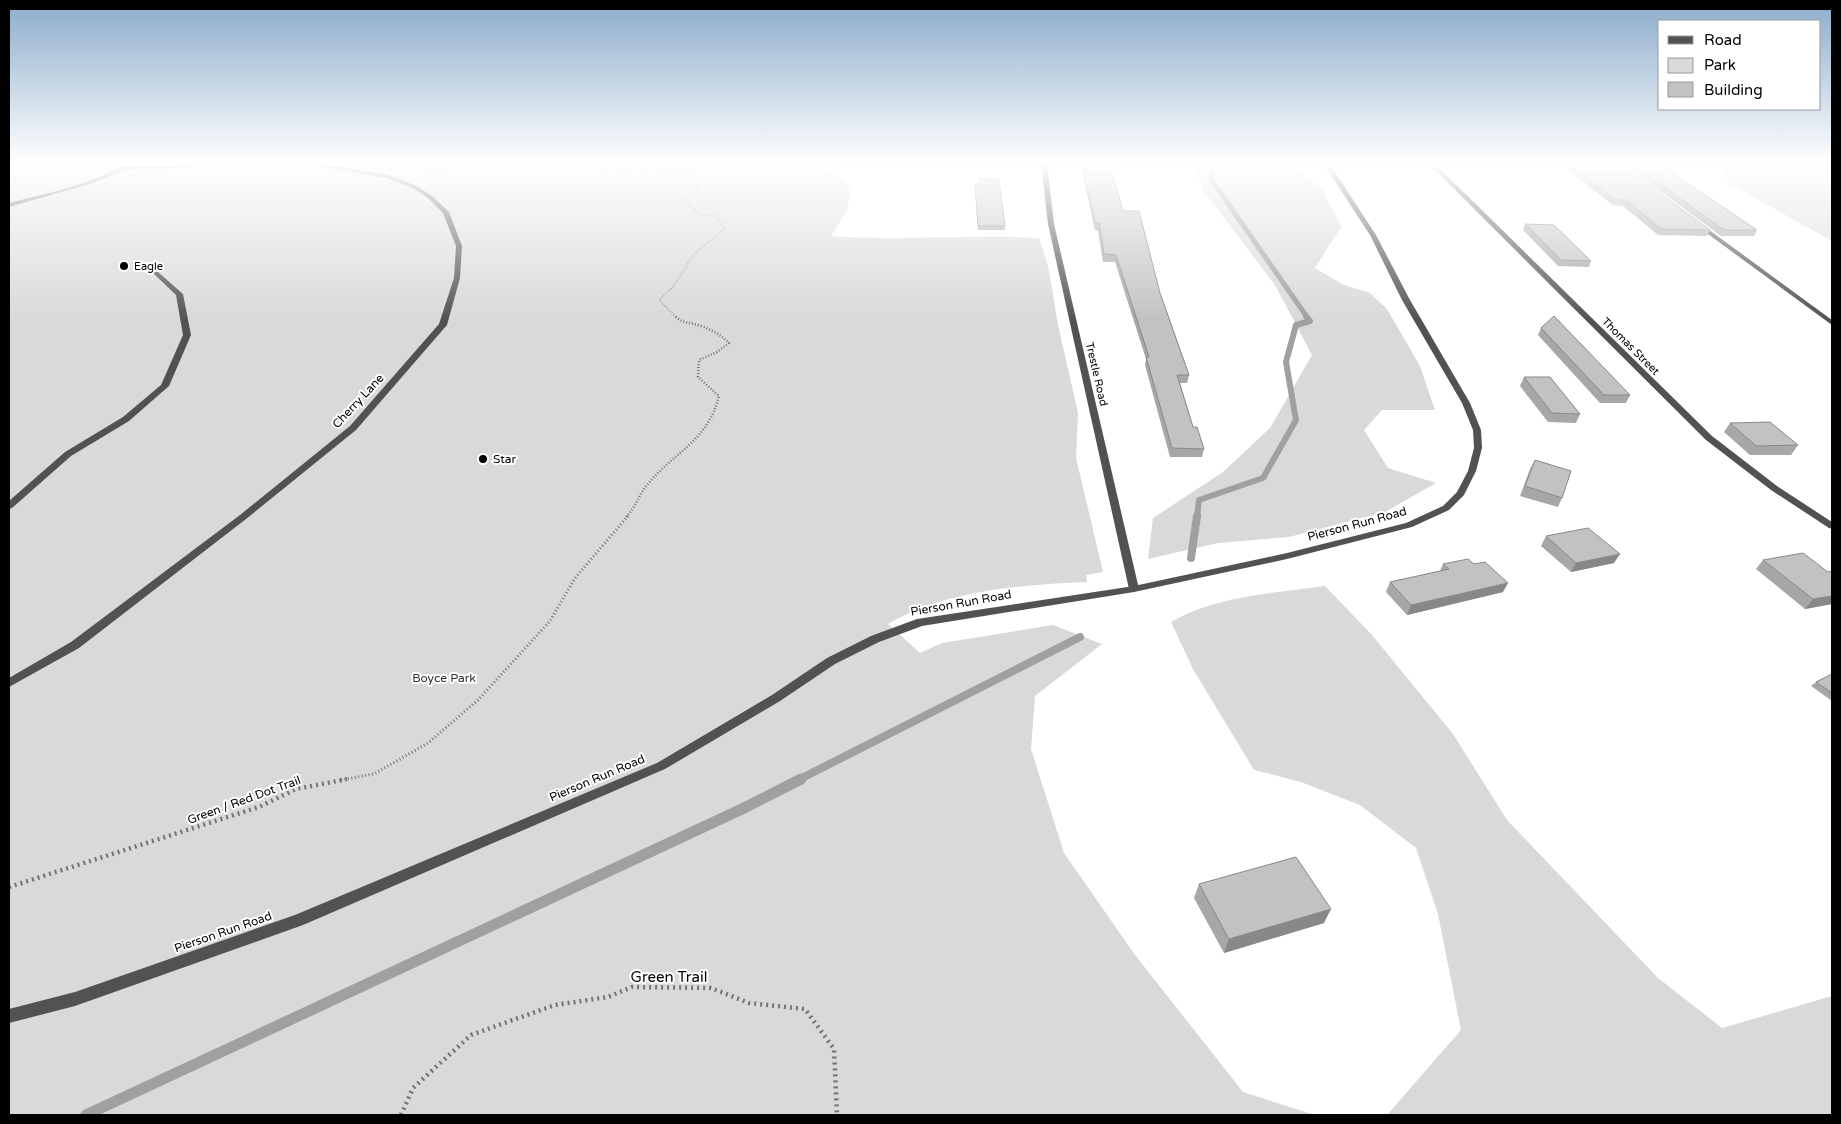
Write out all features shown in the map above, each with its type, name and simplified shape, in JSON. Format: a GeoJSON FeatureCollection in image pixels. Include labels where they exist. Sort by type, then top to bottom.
{"type":"FeatureCollection","features":[{"type":"Feature","properties":{"kind":"street","name":"Cherry Lane"},"geometry":{"type":"LineString","coordinates":[[9,683],[74,645],[243,517],[346,434],[443,325],[457,278],[459,246],[447,215]]}},
{"type":"Feature","properties":{"kind":"street","name":"Trestle Road"},"geometry":{"type":"LineString","coordinates":[[1050,215],[1134,590]]}},
{"type":"Feature","properties":{"kind":"street","name":"Pierson Run Road"},"geometry":{"type":"LineString","coordinates":[[9,1016],[75,999],[298,920],[661,766],[776,698],[831,661],[875,639],[922,622],[1134,590],[1287,556],[1409,525],[1446,508],[1461,493],[1472,471],[1478,448],[1477,430],[1466,403],[1406,300],[1373,235],[1360,215]]}},
{"type":"Feature","properties":{"kind":"street","name":"Thomas Street"},"geometry":{"type":"LineString","coordinates":[[1483,215],[1708,438],[1774,488],[1832,526]]}},
{"type":"Feature","properties":{"kind":"street"},"geometry":{"type":"LineString","coordinates":[[1691,219],[1832,323]]}},
{"type":"Feature","properties":{"kind":"street"},"geometry":{"type":"LineString","coordinates":[[9,506],[68,454],[126,419],[165,386],[187,335],[178,294],[156,272]]}},
{"type":"Feature","properties":{"kind":"path","name":"Green / Red Dot Trail"},"geometry":{"type":"LineString","coordinates":[[9,887],[259,807],[296,789],[374,774],[428,743],[478,700],[550,621],[575,578],[632,511],[647,484],[700,436],[715,413],[719,396],[698,377],[699,360],[717,352],[729,343],[720,334],[699,325],[682,323],[659,300],[679,281],[700,248],[715,239],[725,229],[716,216],[707,215]]}},
{"type":"Feature","properties":{"kind":"path","name":"Green Trail"},"geometry":{"type":"LineString","coordinates":[[401,1115],[413,1088],[471,1034],[555,1005],[608,997],[632,987],[711,988],[749,1003],[805,1009],[834,1049],[837,1115]]}},
{"type":"Feature","properties":{"kind":"green space","name":"Boyce Park"},"geometry":{"type":"Polygon","coordinates":[[[9,215],[844,215],[831,236],[1039,238],[1048,265],[1058,325],[1078,413],[1076,458],[1103,572],[1086,575],[1087,582],[984,591],[959,597],[910,613],[888,624],[920,653],[942,643],[1053,625],[1102,644],[1035,696],[1031,749],[1064,853],[1135,955],[1243,1092],[1315,1115],[9,1115],[9,215]]]}},
{"type":"Feature","properties":{"kind":"green space"},"geometry":{"type":"Polygon","coordinates":[[[1222,215],[1335,215],[1341,227],[1315,268],[1344,285],[1370,293],[1387,309],[1420,366],[1435,410],[1382,410],[1364,430],[1388,468],[1436,483],[1385,512],[1289,537],[1218,543],[1148,559],[1153,518],[1223,472],[1270,428],[1312,355],[1275,285],[1222,215]]]}},
{"type":"Feature","properties":{"kind":"green space"},"geometry":{"type":"Polygon","coordinates":[[[1786,215],[1832,215],[1832,241],[1786,215]]]}},
{"type":"Feature","properties":{"kind":"green space"},"geometry":{"type":"Polygon","coordinates":[[[1325,586],[1372,635],[1453,734],[1507,820],[1658,978],[1722,1028],[1832,996],[1832,1115],[1387,1115],[1461,1030],[1438,914],[1416,848],[1360,805],[1301,782],[1254,770],[1193,669],[1171,622],[1188,613],[1226,601],[1325,586]]]}},
{"type":"Feature","properties":{"kind":"building"},"geometry":{"type":"Polygon","coordinates":[[[977,215],[1004,215],[1005,226],[978,226],[977,215]]]}},
{"type":"Feature","properties":{"kind":"building"},"geometry":{"type":"Polygon","coordinates":[[[1093,215],[1140,215],[1160,293],[1189,375],[1177,375],[1193,427],[1197,427],[1204,449],[1172,448],[1146,357],[1149,357],[1116,255],[1104,254],[1099,223],[1095,223],[1093,215]]]}},
{"type":"Feature","properties":{"kind":"building"},"geometry":{"type":"Polygon","coordinates":[[[1645,215],[1690,215],[1710,230],[1661,229],[1645,215]]]}},
{"type":"Feature","properties":{"kind":"building"},"geometry":{"type":"Polygon","coordinates":[[[1704,215],[1735,215],[1757,230],[1724,230],[1704,215]]]}},
{"type":"Feature","properties":{"kind":"building"},"geometry":{"type":"Polygon","coordinates":[[[1525,224],[1554,225],[1591,261],[1561,260],[1525,224]]]}},
{"type":"Feature","properties":{"kind":"building"},"geometry":{"type":"Polygon","coordinates":[[[1554,316],[1630,395],[1604,395],[1541,328],[1554,316]]]}},
{"type":"Feature","properties":{"kind":"building"},"geometry":{"type":"Polygon","coordinates":[[[1524,377],[1550,377],[1580,414],[1552,413],[1524,377]]]}},
{"type":"Feature","properties":{"kind":"building"},"geometry":{"type":"Polygon","coordinates":[[[1770,422],[1798,445],[1756,446],[1730,423],[1770,422]]]}},
{"type":"Feature","properties":{"kind":"building"},"geometry":{"type":"Polygon","coordinates":[[[1535,460],[1571,471],[1562,498],[1525,486],[1535,460]]]}},
{"type":"Feature","properties":{"kind":"building"},"geometry":{"type":"Polygon","coordinates":[[[1588,528],[1620,554],[1576,563],[1546,536],[1588,528]]]}},
{"type":"Feature","properties":{"kind":"building"},"geometry":{"type":"Polygon","coordinates":[[[1803,553],[1828,572],[1832,571],[1832,596],[1813,599],[1763,560],[1803,553]]]}},
{"type":"Feature","properties":{"kind":"building"},"geometry":{"type":"Polygon","coordinates":[[[1468,559],[1474,564],[1485,562],[1508,583],[1411,605],[1390,582],[1449,569],[1443,564],[1468,559]]]}},
{"type":"Feature","properties":{"kind":"building"},"geometry":{"type":"Polygon","coordinates":[[[1832,674],[1832,693],[1816,682],[1832,674]]]}},
{"type":"Feature","properties":{"kind":"building"},"geometry":{"type":"Polygon","coordinates":[[[1296,857],[1331,909],[1229,939],[1199,884],[1296,857]]]}},
{"type":"Feature","properties":{"kind":"waterway"},"geometry":{"type":"LineString","coordinates":[[1236,215],[1307,317]]}},
{"type":"Feature","properties":{"kind":"waterway"},"geometry":{"type":"LineString","coordinates":[[1197,517],[1199,500],[1263,478],[1296,420],[1286,362],[1296,325],[1310,321],[1306,316]]}},
{"type":"Feature","properties":{"kind":"waterway"},"geometry":{"type":"LineString","coordinates":[[1191,558],[1197,516]]}},
{"type":"Feature","properties":{"kind":"waterway"},"geometry":{"type":"LineString","coordinates":[[798,780],[1080,637]]}},
{"type":"Feature","properties":{"kind":"waterway"},"geometry":{"type":"LineString","coordinates":[[86,1115],[742,809],[801,779]]}},
{"type":"Feature","properties":{"kind":"place","name":"Eagle"},"geometry":{"type":"Point","coordinates":[124,266]}},
{"type":"Feature","properties":{"kind":"place","name":"Star"},"geometry":{"type":"Point","coordinates":[483,459]}}]}
